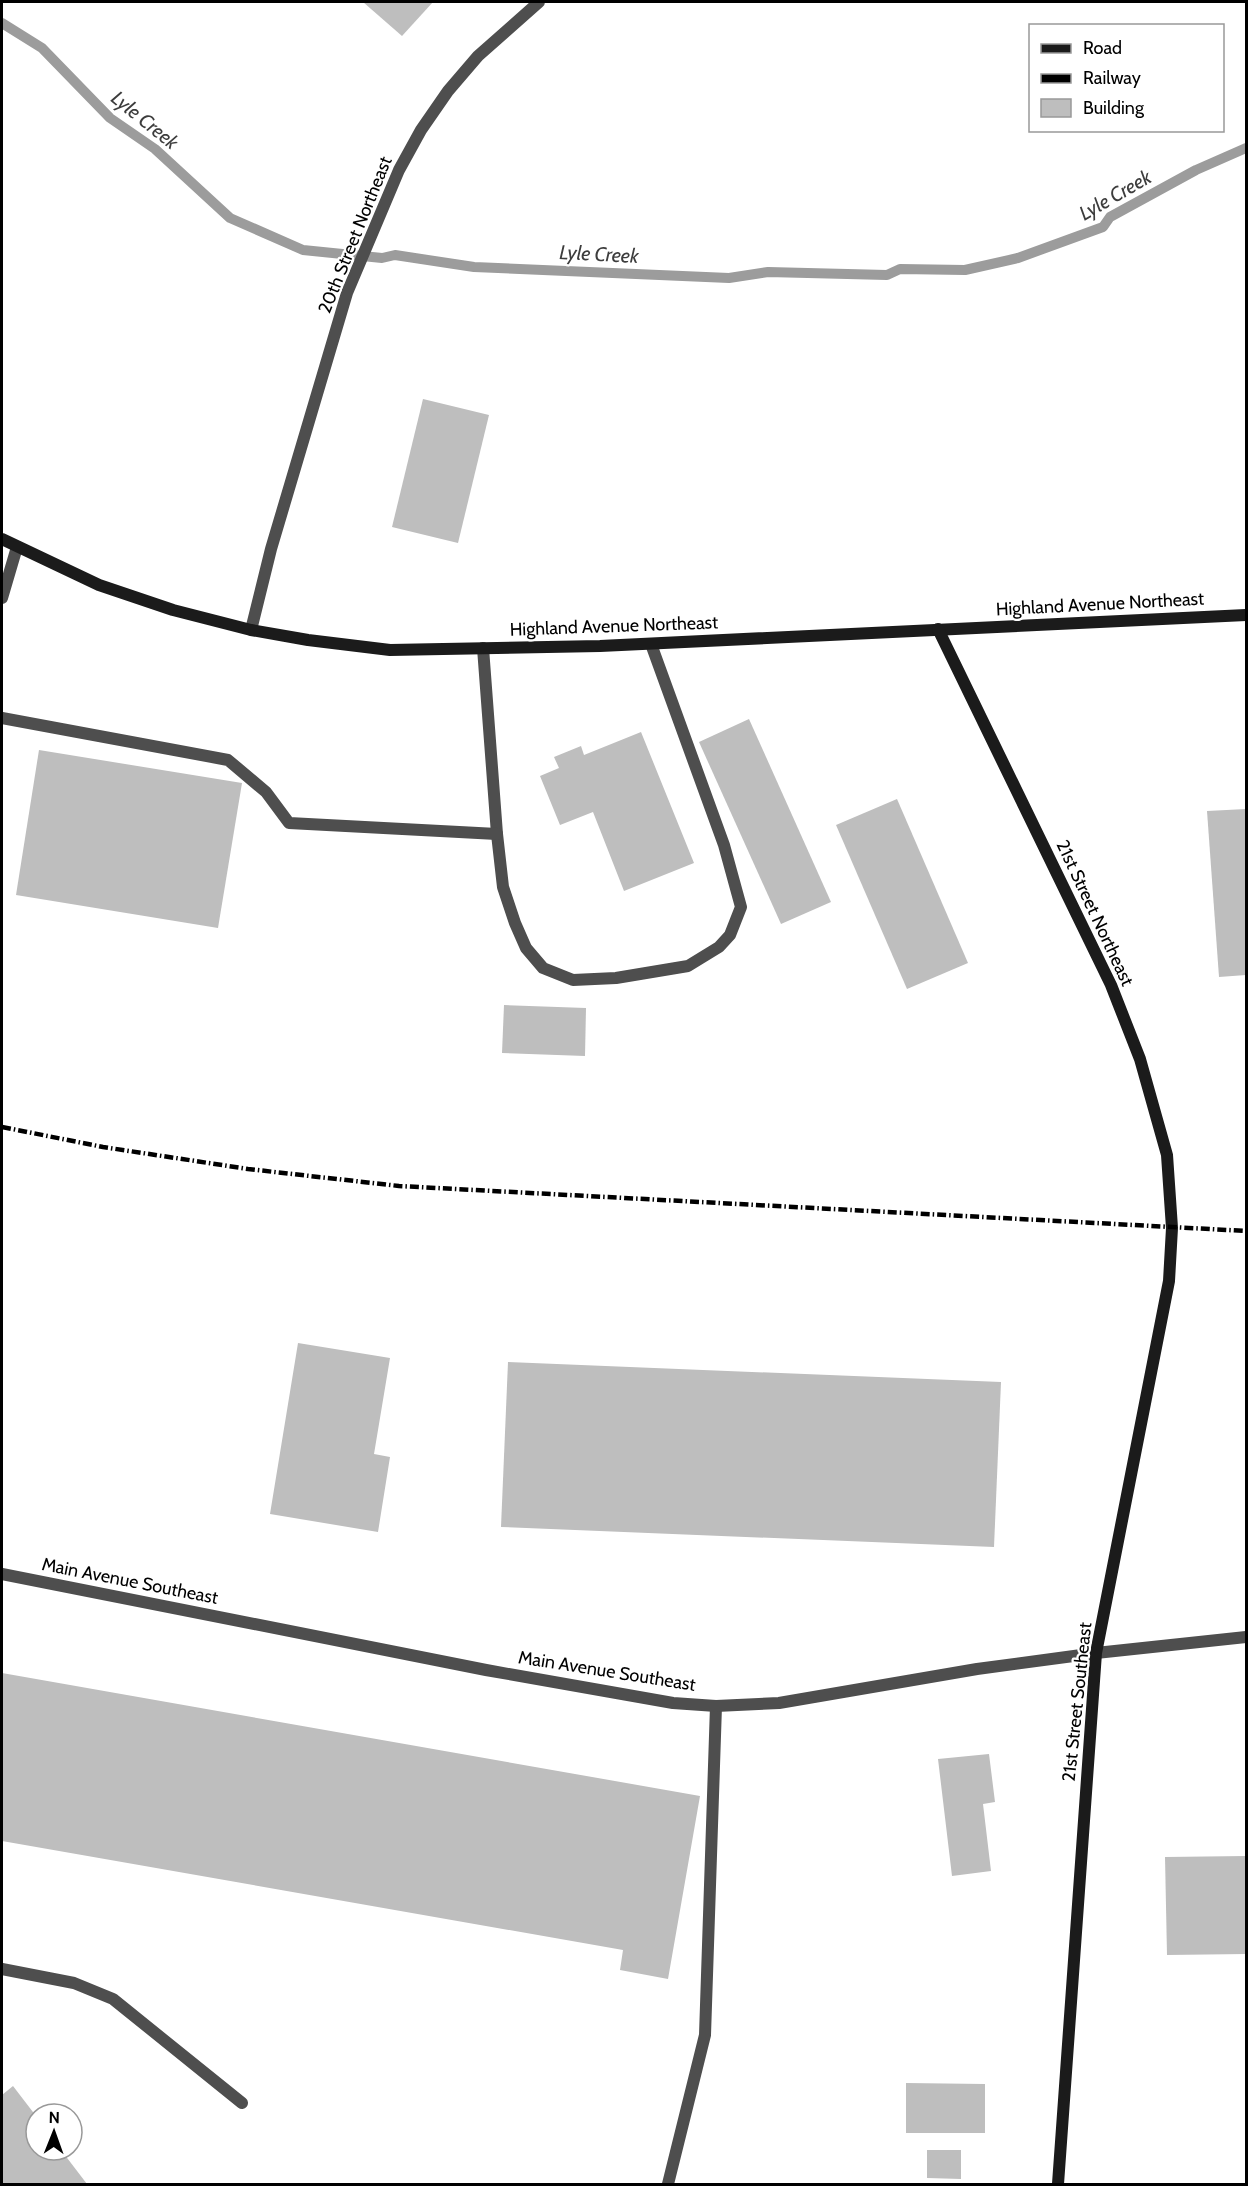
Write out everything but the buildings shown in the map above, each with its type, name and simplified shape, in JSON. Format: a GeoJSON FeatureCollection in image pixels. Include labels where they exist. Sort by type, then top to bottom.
{"type":"FeatureCollection","features":[{"type":"Feature","properties":{"kind":"street","name":"20th Street Northeast"},"geometry":{"type":"LineString","coordinates":[[251,630],[271,549],[347,293],[399,171],[421,130],[448,91],[478,56],[539,2]]}},
{"type":"Feature","properties":{"kind":"street","name":"Highland Avenue Northeast"},"geometry":{"type":"LineString","coordinates":[[2,539],[99,585],[173,610],[251,630],[390,650],[651,644],[1246,615]]}},
{"type":"Feature","properties":{"kind":"street"},"geometry":{"type":"LineString","coordinates":[[2,598],[17,547]]}},
{"type":"Feature","properties":{"kind":"street","name":"21st Street Northeast"},"geometry":{"type":"LineString","coordinates":[[938,629],[1110,985],[1140,1059],[1167,1155],[1172,1228]]}},
{"type":"Feature","properties":{"kind":"street"},"geometry":{"type":"LineString","coordinates":[[483,648],[496,834],[503,887],[526,948],[543,968],[573,980],[616,978],[688,966],[719,947],[730,935],[741,907],[724,845],[651,644]]}},
{"type":"Feature","properties":{"kind":"street"},"geometry":{"type":"LineString","coordinates":[[2,718],[228,760],[266,792],[289,823],[496,834]]}},
{"type":"Feature","properties":{"kind":"street","name":"21st Street Southeast"},"geometry":{"type":"LineString","coordinates":[[1058,2184],[1096,1653],[1169,1281],[1172,1228]]}},
{"type":"Feature","properties":{"kind":"street","name":"Main Avenue Southeast"},"geometry":{"type":"LineString","coordinates":[[2,1574],[486,1670],[674,1703],[716,1706],[779,1703],[976,1669],[1246,1637]]}},
{"type":"Feature","properties":{"kind":"street"},"geometry":{"type":"LineString","coordinates":[[668,2184],[705,2036],[716,1706]]}},
{"type":"Feature","properties":{"kind":"street"},"geometry":{"type":"LineString","coordinates":[[2,1969],[74,1983],[113,2000],[242,2103]]}},
{"type":"Feature","properties":{"kind":"waterway","name":"Lyle Creek"},"geometry":{"type":"LineString","coordinates":[[2,23],[42,48],[110,118],[155,149],[230,218],[303,250],[382,258],[395,255],[474,267],[729,278],[768,272],[887,275],[900,269],[965,270],[1018,258],[1103,227],[1110,217],[1196,170],[1246,148]]}},
{"type":"Feature","properties":{"kind":"railway"},"geometry":{"type":"LineString","coordinates":[[2,1127],[103,1147],[248,1169],[399,1186],[1246,1231]]}}]}
